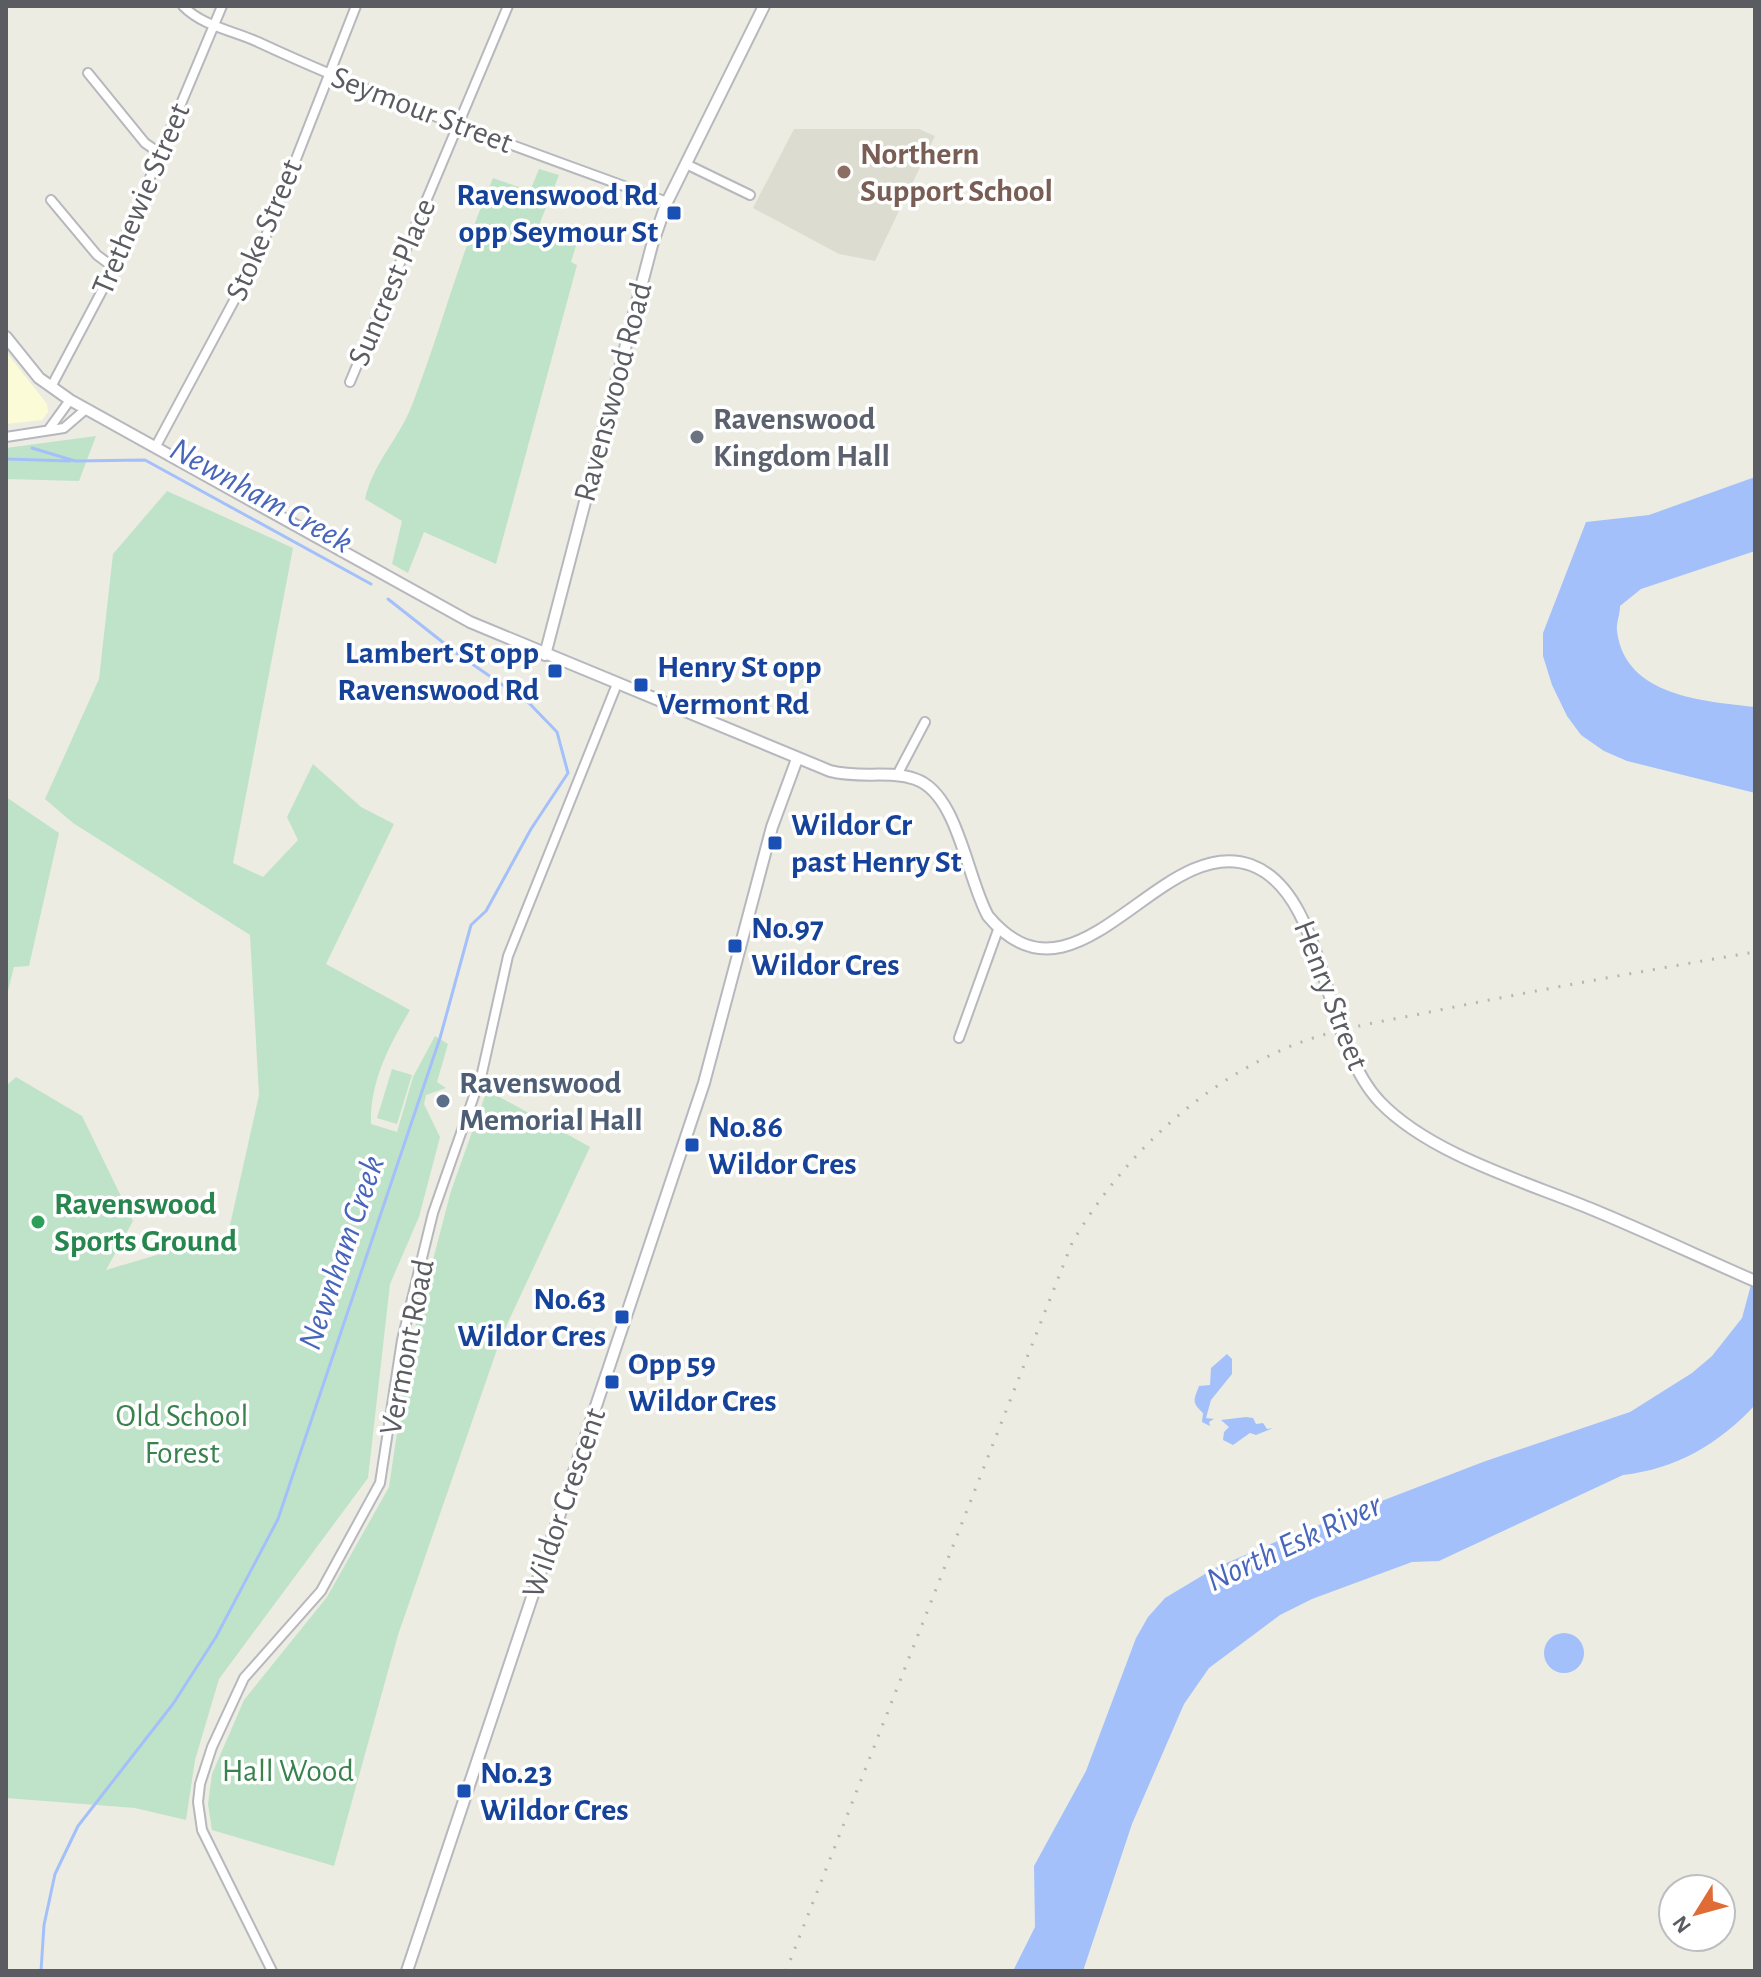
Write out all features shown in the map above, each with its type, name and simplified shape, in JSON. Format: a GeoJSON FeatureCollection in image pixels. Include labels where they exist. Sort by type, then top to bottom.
{"type":"FeatureCollection","features":[{"type":"Feature","properties":{"kind":"street","name":"Seymour Street"},"geometry":{"type":"LineString","coordinates":[[183,6],[197,20],[233,30],[327,74],[667,202]]}},
{"type":"Feature","properties":{"kind":"street","name":"Trethewie Street"},"geometry":{"type":"LineString","coordinates":[[51,387],[113,267],[222,6]]}},
{"type":"Feature","properties":{"kind":"street","name":"Stoke Street"},"geometry":{"type":"LineString","coordinates":[[156,446],[258,256],[356,6]]}},
{"type":"Feature","properties":{"kind":"street","name":"Suncrest Place"},"geometry":{"type":"LineString","coordinates":[[350,382],[508,6]]}},
{"type":"Feature","properties":{"kind":"street","name":"Ravenswood Road"},"geometry":{"type":"LineString","coordinates":[[545,655],[652,245],[667,202],[764,6]]}},
{"type":"Feature","properties":{"kind":"street"},"geometry":{"type":"LineString","coordinates":[[88,73],[145,143],[161,154]]}},
{"type":"Feature","properties":{"kind":"street"},"geometry":{"type":"LineString","coordinates":[[686,164],[750,195]]}},
{"type":"Feature","properties":{"kind":"street"},"geometry":{"type":"LineString","coordinates":[[51,200],[97,255],[113,267]]}},
{"type":"Feature","properties":{"kind":"street"},"geometry":{"type":"LineString","coordinates":[[6,337],[51,387],[70,400],[416,594],[545,655],[797,759],[850,777],[897,775],[916,779],[941,799],[979,899],[999,927],[959,1038]]}},
{"type":"Feature","properties":{"kind":"street"},"geometry":{"type":"LineString","coordinates":[[49,429],[70,400]]}},
{"type":"Feature","properties":{"kind":"street"},"geometry":{"type":"LineString","coordinates":[[6,437],[64,428],[86,409]]}},
{"type":"Feature","properties":{"kind":"street","name":"Vermont Road"},"geometry":{"type":"LineString","coordinates":[[272,1971],[202,1830],[198,1802],[200,1784],[216,1736],[244,1678],[321,1591],[380,1483],[405,1326],[433,1213],[482,1073],[508,956],[617,684]]}},
{"type":"Feature","properties":{"kind":"street"},"geometry":{"type":"LineString","coordinates":[[897,775],[925,722]]}},
{"type":"Feature","properties":{"kind":"street","name":"Wildor Crescent"},"geometry":{"type":"LineString","coordinates":[[407,1971],[704,1083],[772,827],[797,759]]}},
{"type":"Feature","properties":{"kind":"street","name":"Henry Street"},"geometry":{"type":"LineString","coordinates":[[999,927],[1036,945],[1074,944],[1096,934],[1175,878],[1203,865],[1230,861],[1259,868],[1291,895],[1305,925],[1349,1057],[1367,1087],[1396,1117],[1455,1151],[1755,1281]]}},
{"type":"Feature","properties":{"kind":"shaded area","name":"Northern Support School"},"geometry":{"type":"Polygon","coordinates":[[[794,129],[919,129],[935,136],[875,261],[839,254],[753,208],[794,129]]]}},
{"type":"Feature","properties":{"kind":"shaded area"},"geometry":{"type":"Polygon","coordinates":[[[6,352],[47,404],[48,412],[42,420],[6,424],[6,352]]]}},
{"type":"Feature","properties":{"kind":"green space"},"geometry":{"type":"Polygon","coordinates":[[[539,169],[559,175],[539,225],[578,239],[571,262],[577,265],[496,564],[424,532],[408,573],[392,564],[402,521],[365,499],[369,486],[412,405],[493,178],[530,191],[539,169]]]}},
{"type":"Feature","properties":{"kind":"green space"},"geometry":{"type":"Polygon","coordinates":[[[96,436],[79,481],[6,479],[6,448],[96,436]]]}},
{"type":"Feature","properties":{"kind":"green space","name":"Old School Forest"},"geometry":{"type":"Polygon","coordinates":[[[167,491],[293,548],[233,863],[263,877],[298,840],[287,817],[313,764],[361,807],[394,824],[326,964],[410,1010],[377,1079],[371,1124],[397,1132],[413,1077],[435,1036],[448,1044],[437,1082],[446,1088],[426,1095],[424,1104],[440,1137],[419,1217],[390,1284],[368,1478],[219,1679],[195,1760],[186,1820],[135,1808],[6,1798],[6,1086],[16,1077],[82,1116],[133,1221],[106,1270],[228,1234],[259,1095],[250,935],[73,823],[45,799],[99,679],[113,554],[167,491]]]}},
{"type":"Feature","properties":{"kind":"green space"},"geometry":{"type":"Polygon","coordinates":[[[6,797],[59,833],[29,966],[14,967],[6,999],[6,797]]]}},
{"type":"Feature","properties":{"kind":"green space"},"geometry":{"type":"Polygon","coordinates":[[[392,1069],[412,1075],[397,1124],[377,1118],[392,1069]]]}},
{"type":"Feature","properties":{"kind":"green space","name":"Hall Wood"},"geometry":{"type":"Polygon","coordinates":[[[487,1090],[590,1147],[502,1335],[398,1635],[334,1866],[212,1830],[208,1804],[212,1774],[244,1700],[327,1597],[389,1487],[409,1351],[451,1191],[487,1090]]]}},
{"type":"Feature","properties":{"kind":"water"},"geometry":{"type":"Polygon","coordinates":[[[1755,477],[1755,551],[1641,589],[1620,606],[1617,628],[1623,653],[1635,670],[1651,682],[1691,698],[1755,707],[1755,793],[1627,761],[1604,751],[1581,735],[1567,716],[1552,685],[1543,656],[1543,633],[1586,522],[1649,515],[1755,477]]]}},
{"type":"Feature","properties":{"kind":"water","name":"North Esk River"},"geometry":{"type":"Polygon","coordinates":[[[1755,1270],[1755,1405],[1741,1419],[1711,1443],[1679,1460],[1623,1475],[1439,1561],[1412,1562],[1312,1599],[1280,1615],[1209,1668],[1184,1704],[1132,1824],[1083,1971],[1013,1971],[1035,1927],[1034,1866],[1086,1771],[1136,1638],[1148,1617],[1165,1598],[1215,1568],[1280,1540],[1483,1462],[1630,1412],[1692,1373],[1712,1356],[1742,1318],[1755,1270]]]}},
{"type":"Feature","properties":{"kind":"water"},"geometry":{"type":"Polygon","coordinates":[[[1227,1354],[1232,1359],[1232,1374],[1211,1400],[1206,1418],[1214,1419],[1209,1422],[1210,1426],[1202,1422],[1203,1413],[1195,1398],[1199,1386],[1210,1385],[1211,1368],[1227,1354]]]}},
{"type":"Feature","properties":{"kind":"water"},"geometry":{"type":"Polygon","coordinates":[[[1253,1418],[1256,1424],[1263,1423],[1267,1429],[1273,1428],[1256,1435],[1250,1433],[1233,1445],[1223,1440],[1224,1432],[1229,1427],[1221,1420],[1253,1418]]]}},
{"type":"Feature","properties":{"kind":"water"},"geometry":{"type":"Polygon","coordinates":[[[1564,1633],[1578,1639],[1584,1653],[1578,1667],[1564,1673],[1550,1667],[1544,1653],[1550,1639],[1564,1633]]]}},
{"type":"Feature","properties":{"kind":"waterway","name":"Newnham Creek"},"geometry":{"type":"LineString","coordinates":[[32,448],[75,461],[145,460],[371,584]]}},
{"type":"Feature","properties":{"kind":"waterway"},"geometry":{"type":"LineString","coordinates":[[6,459],[70,461]]}},
{"type":"Feature","properties":{"kind":"waterway","name":"Newnham Creek"},"geometry":{"type":"LineString","coordinates":[[41,1971],[44,1925],[55,1874],[78,1826],[173,1704],[216,1637],[278,1519],[440,1038],[471,925],[486,911],[531,829],[568,773],[557,732],[529,703],[459,655],[388,599]]}},
{"type":"Feature","properties":{"kind":"railway"},"geometry":{"type":"LineString","coordinates":[[786,1971],[1072,1243],[1113,1183],[1137,1155],[1191,1105],[1220,1084],[1284,1049],[1317,1037],[1503,997],[1755,952]]}},
{"type":"Feature","properties":{"kind":"place","name":"Northern Support School"},"geometry":{"type":"Point","coordinates":[844,172]}},
{"type":"Feature","properties":{"kind":"place","name":"Ravenswood Rd opp Seymour St"},"geometry":{"type":"Point","coordinates":[674,213]}},
{"type":"Feature","properties":{"kind":"place","name":"Ravenswood Kingdom Hall"},"geometry":{"type":"Point","coordinates":[697,437]}},
{"type":"Feature","properties":{"kind":"place","name":"Lambert St opp Ravenswood Rd"},"geometry":{"type":"Point","coordinates":[555,671]}},
{"type":"Feature","properties":{"kind":"place","name":"Henry St opp Vermont Rd"},"geometry":{"type":"Point","coordinates":[641,685]}},
{"type":"Feature","properties":{"kind":"place","name":"Wildor Cr past Henry St"},"geometry":{"type":"Point","coordinates":[775,843]}},
{"type":"Feature","properties":{"kind":"place","name":"No.97 Wildor Cres"},"geometry":{"type":"Point","coordinates":[735,946]}},
{"type":"Feature","properties":{"kind":"place","name":"Ravenswood Memorial Hall"},"geometry":{"type":"Point","coordinates":[443,1101]}},
{"type":"Feature","properties":{"kind":"place","name":"No.86 Wildor Cres"},"geometry":{"type":"Point","coordinates":[692,1145]}},
{"type":"Feature","properties":{"kind":"place","name":"Ravenswood Sports Ground"},"geometry":{"type":"Point","coordinates":[38,1222]}},
{"type":"Feature","properties":{"kind":"place","name":"No.63 Wildor Cres"},"geometry":{"type":"Point","coordinates":[622,1317]}},
{"type":"Feature","properties":{"kind":"place","name":"Opp 59 Wildor Cres"},"geometry":{"type":"Point","coordinates":[612,1382]}},
{"type":"Feature","properties":{"kind":"place","name":"No.23 Wildor Cres"},"geometry":{"type":"Point","coordinates":[464,1791]}}]}
